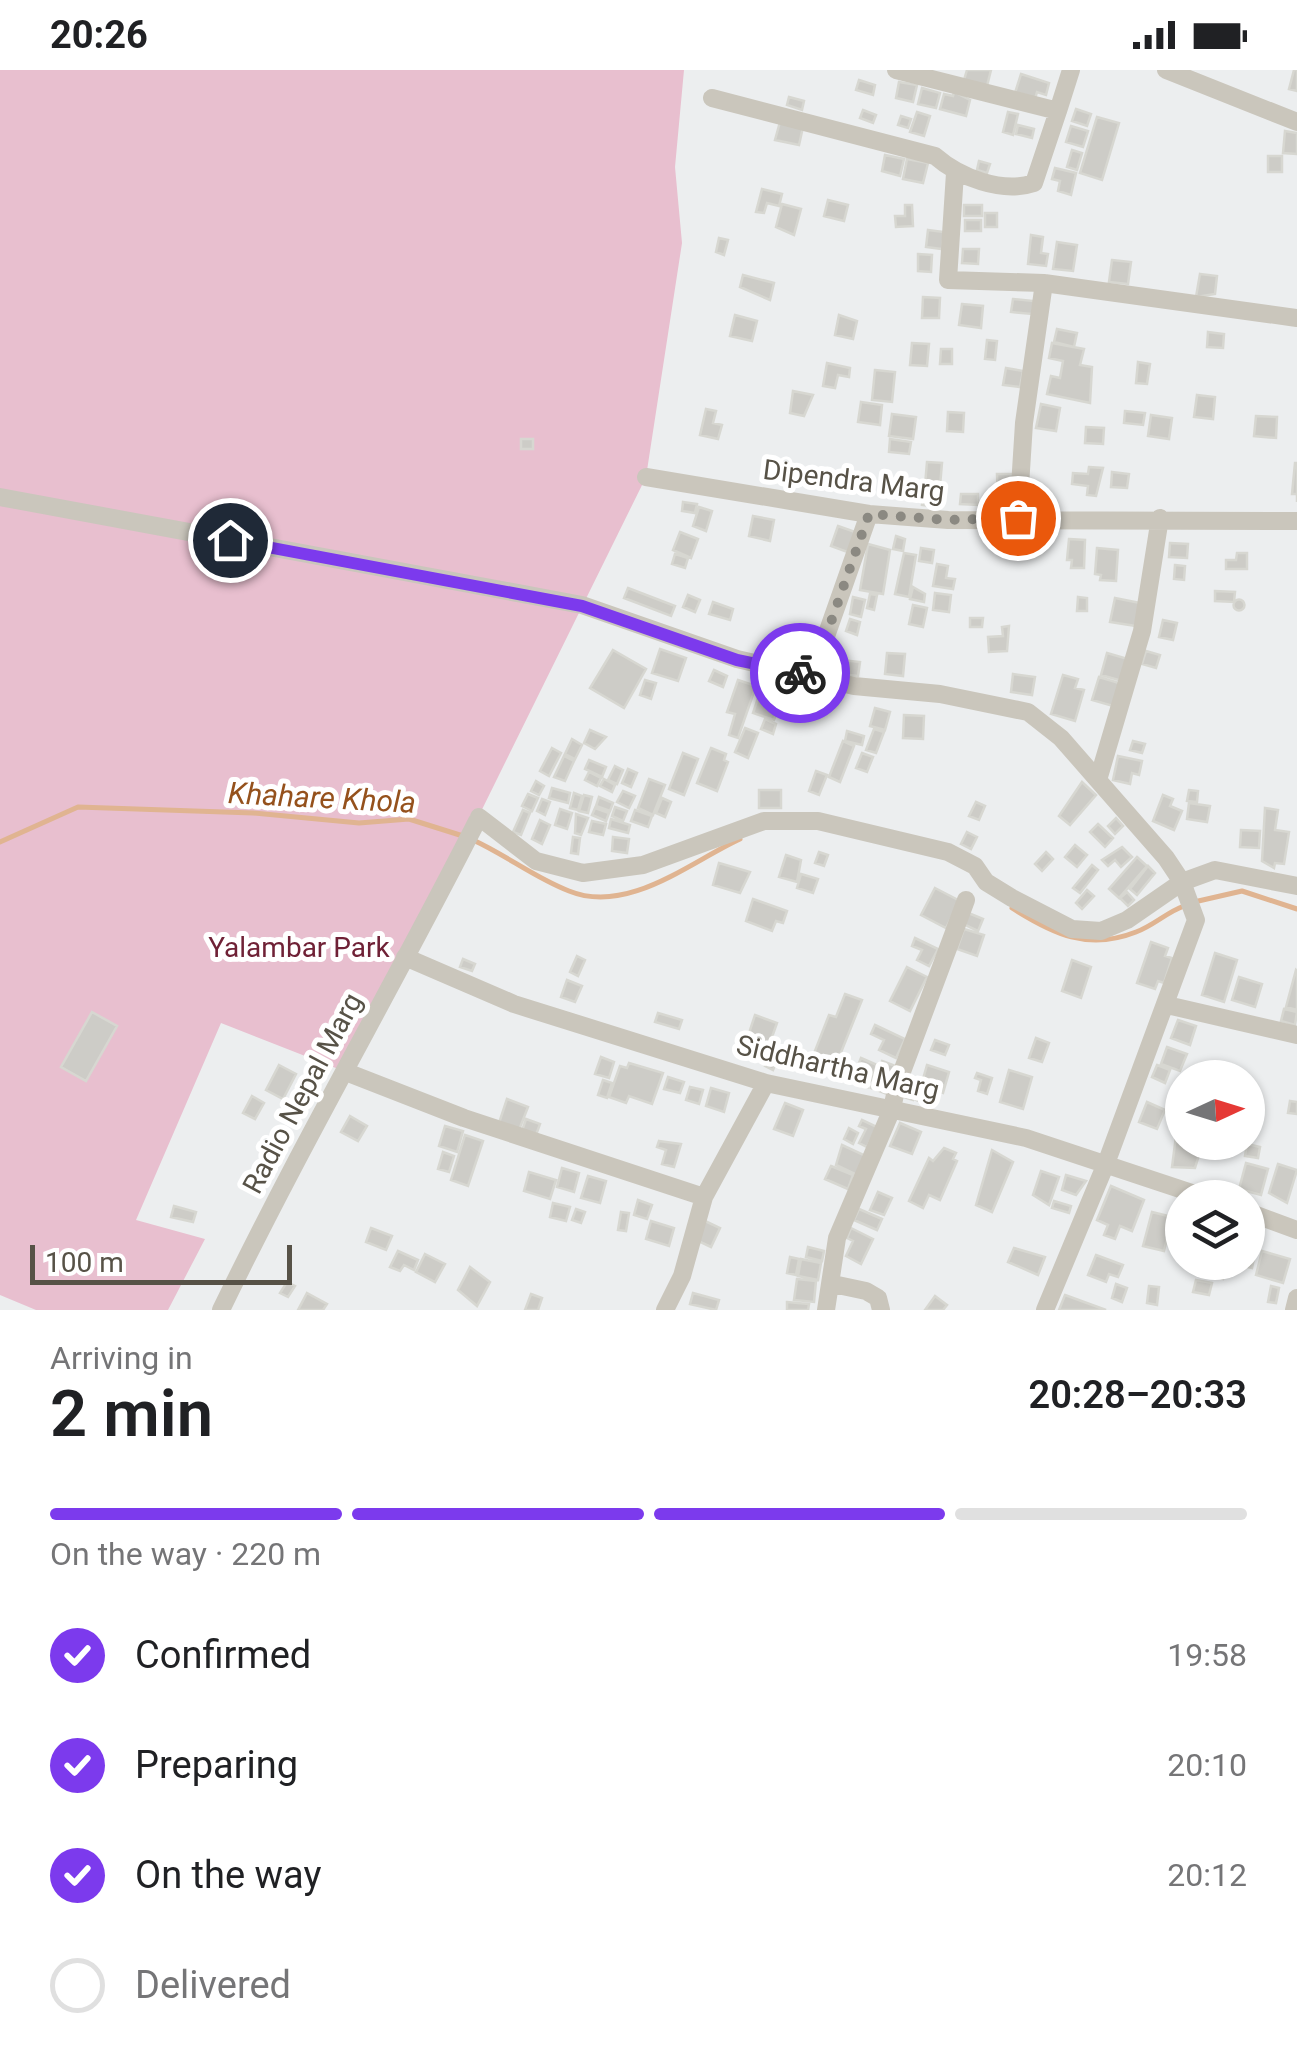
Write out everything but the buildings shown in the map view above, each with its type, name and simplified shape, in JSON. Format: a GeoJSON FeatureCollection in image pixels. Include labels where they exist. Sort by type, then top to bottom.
{"type":"FeatureCollection","features":[{"type":"Feature","properties":{"kind":"street"},"geometry":{"type":"LineString","coordinates":[[896,70],[1058,111]]}},
{"type":"Feature","properties":{"kind":"street"},"geometry":{"type":"LineString","coordinates":[[712,98],[934,156],[955,173],[1018,188],[1034,183],[1070,70]]}},
{"type":"Feature","properties":{"kind":"street"},"geometry":{"type":"LineString","coordinates":[[1166,70],[1297,122]]}},
{"type":"Feature","properties":{"kind":"street"},"geometry":{"type":"LineString","coordinates":[[955,173],[948,280],[1044,283],[1297,318]]}},
{"type":"Feature","properties":{"kind":"street"},"geometry":{"type":"LineString","coordinates":[[1018,518],[1024,423],[1044,283]]}},
{"type":"Feature","properties":{"kind":"street","name":"Dipendra Marg"},"geometry":{"type":"LineString","coordinates":[[646,477],[869,514],[948,520],[1297,521]]}},
{"type":"Feature","properties":{"kind":"street"},"geometry":{"type":"LineString","coordinates":[[0,497],[582,606],[737,660],[854,686],[989,702],[1028,712],[1061,738],[1184,886],[1196,920],[1167,1005],[1045,1310]]}},
{"type":"Feature","properties":{"kind":"street"},"geometry":{"type":"LineString","coordinates":[[812,676],[869,514]]}},
{"type":"Feature","properties":{"kind":"street"},"geometry":{"type":"LineString","coordinates":[[1098,780],[1142,631],[1160,518]]}},
{"type":"Feature","properties":{"kind":"street","name":"Radio Nepal Marg"},"geometry":{"type":"LineString","coordinates":[[222,1310],[305,1140],[346,1072],[478,819],[536,861],[583,873],[643,865],[764,821],[818,821],[948,852],[975,866],[986,882],[1072,929],[1101,931],[1184,886]]}},
{"type":"Feature","properties":{"kind":"street"},"geometry":{"type":"LineString","coordinates":[[1184,886],[1215,870],[1297,886]]}},
{"type":"Feature","properties":{"kind":"street"},"geometry":{"type":"LineString","coordinates":[[826,1310],[837,1238],[892,1109],[897,1085],[966,900]]}},
{"type":"Feature","properties":{"kind":"street","name":"Siddhartha Marg"},"geometry":{"type":"LineString","coordinates":[[405,957],[514,1004],[766,1083],[1026,1138],[1165,1183]]}},
{"type":"Feature","properties":{"kind":"street"},"geometry":{"type":"LineString","coordinates":[[1167,1005],[1297,1035]]}},
{"type":"Feature","properties":{"kind":"street"},"geometry":{"type":"LineString","coordinates":[[346,1072],[464,1118],[704,1198]]}},
{"type":"Feature","properties":{"kind":"street"},"geometry":{"type":"LineString","coordinates":[[665,1310],[682,1276],[704,1198],[766,1083]]}},
{"type":"Feature","properties":{"kind":"street"},"geometry":{"type":"LineString","coordinates":[[1265,1218],[1297,1230]]}},
{"type":"Feature","properties":{"kind":"street"},"geometry":{"type":"LineString","coordinates":[[832,1284],[866,1291],[878,1298],[881,1310]]}},
{"type":"Feature","properties":{"kind":"street"},"geometry":{"type":"LineString","coordinates":[[1294,1310],[1297,1298]]}},
{"type":"Feature","properties":{"kind":"green space","name":"Yalambar Park"},"geometry":{"type":"Polygon","coordinates":[[[0,70],[684,70],[675,167],[682,243],[646,477],[462,850],[346,1072],[221,1023],[136,1220],[205,1239],[168,1310],[36,1310],[0,1295],[0,70]]]}},
{"type":"Feature","properties":{"kind":"waterway","name":"Khahare Khola"},"geometry":{"type":"LineString","coordinates":[[0,842],[78,807],[253,813],[359,823],[409,819],[463,836]]}},
{"type":"Feature","properties":{"kind":"waterway","name":"Khahare Khola"},"geometry":{"type":"LineString","coordinates":[[473,840],[556,886],[591,897],[614,896],[658,883],[740,839]]}},
{"type":"Feature","properties":{"kind":"waterway","name":"Khahare Khola"},"geometry":{"type":"LineString","coordinates":[[1194,902],[1242,891],[1297,909]]}},
{"type":"Feature","properties":{"kind":"waterway","name":"Khahare Khola"},"geometry":{"type":"LineString","coordinates":[[1012,908],[1071,937],[1102,940],[1136,932],[1184,906]]}},
{"type":"Feature","properties":{"kind":"way so far"},"geometry":{"type":"LineString","coordinates":[[800,673],[812,676],[869,514],[948,520],[1018,518]]}},
{"type":"Feature","properties":{"kind":"route"},"geometry":{"type":"LineString","coordinates":[[230,540],[582,606],[737,660],[800,673]]}}]}
